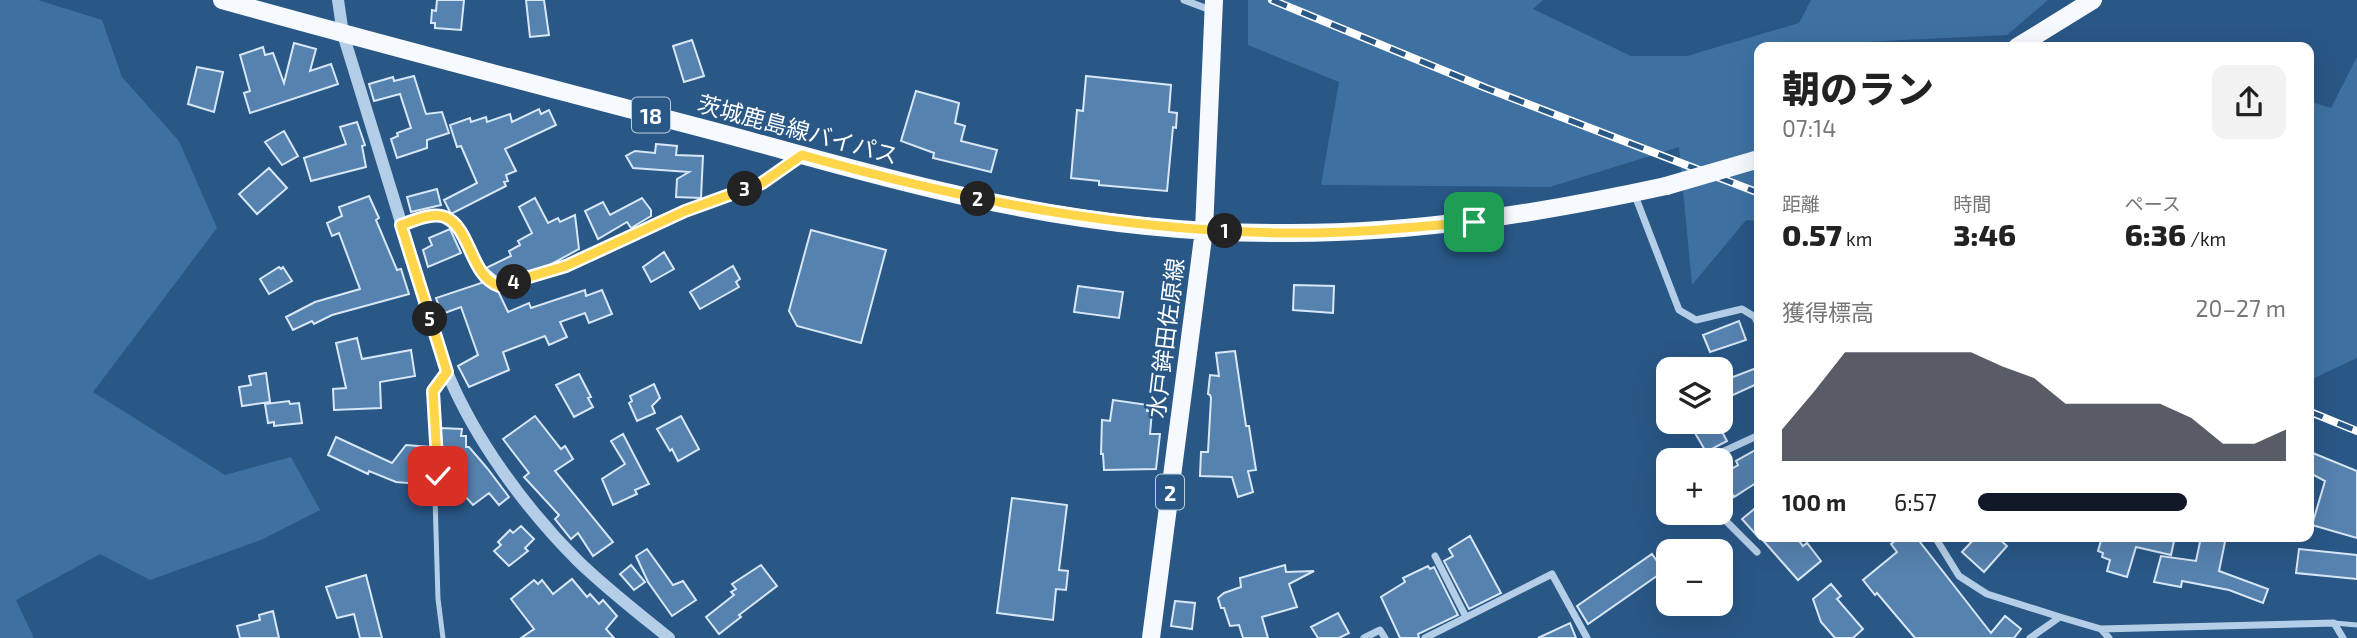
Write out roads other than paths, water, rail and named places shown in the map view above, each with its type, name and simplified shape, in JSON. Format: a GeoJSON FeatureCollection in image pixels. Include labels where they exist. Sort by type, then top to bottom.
{"type":"FeatureCollection","features":[{"type":"Feature","properties":{"kind":"main road","name":"茨城鹿島線バイパス"},"geometry":{"type":"LineString","coordinates":[[222,0],[891,179],[1052,214],[1204,230],[1290,233],[1369,231],[1474,222],[1543,212],[1666,186],[1754,160]]}},
{"type":"Feature","properties":{"kind":"main road"},"geometry":{"type":"LineString","coordinates":[[2025,42],[2093,0]]}},
{"type":"Feature","properties":{"kind":"main road","name":"水戸鉾田佐原線"},"geometry":{"type":"LineString","coordinates":[[1151,638],[1204,230],[1213,5]]}},
{"type":"Feature","properties":{"kind":"street"},"geometry":{"type":"LineString","coordinates":[[338,0],[343,34],[457,397],[487,448],[548,528],[603,584],[669,638]]}},
{"type":"Feature","properties":{"kind":"street"},"geometry":{"type":"LineString","coordinates":[[1184,0],[1213,5]]}},
{"type":"Feature","properties":{"kind":"street"},"geometry":{"type":"LineString","coordinates":[[1634,193],[1679,310],[1696,320],[1742,309],[1754,316]]}},
{"type":"Feature","properties":{"kind":"street"},"geometry":{"type":"LineString","coordinates":[[1731,448],[1754,437]]}},
{"type":"Feature","properties":{"kind":"street"},"geometry":{"type":"LineString","coordinates":[[1730,525],[1758,552]]}},
{"type":"Feature","properties":{"kind":"street"},"geometry":{"type":"LineString","coordinates":[[1938,542],[1959,576],[1987,594],[2101,629],[2334,623],[2343,638]]}},
{"type":"Feature","properties":{"kind":"street"},"geometry":{"type":"LineString","coordinates":[[1435,556],[1466,617]]}},
{"type":"Feature","properties":{"kind":"street"},"geometry":{"type":"LineString","coordinates":[[1424,638],[1552,575],[1587,638]]}},
{"type":"Feature","properties":{"kind":"street"},"geometry":{"type":"LineString","coordinates":[[2030,638],[2060,617]]}},
{"type":"Feature","properties":{"kind":"street"},"geometry":{"type":"LineString","coordinates":[[1364,638],[1380,629],[1385,638]]}},
{"type":"Feature","properties":{"kind":"street"},"geometry":{"type":"LineString","coordinates":[[2101,629],[2109,638]]}},
{"type":"Feature","properties":{"kind":"lane"},"geometry":{"type":"LineString","coordinates":[[401,225],[429,216],[444,217],[457,227],[485,277],[499,286],[566,266],[685,211],[762,183],[802,155]]}},
{"type":"Feature","properties":{"kind":"lane"},"geometry":{"type":"LineString","coordinates":[[443,638],[438,600],[435,497],[438,476],[433,391],[447,372]]}},
{"type":"Feature","properties":{"kind":"lane"},"geometry":{"type":"LineString","coordinates":[[2334,623],[2357,625]]}},
{"type":"Feature","properties":{"kind":"railway"},"geometry":{"type":"LineString","coordinates":[[1272,0],[1486,88],[1754,191]]}},
{"type":"Feature","properties":{"kind":"railway"},"geometry":{"type":"LineString","coordinates":[[2314,413],[2357,431]]}}]}
